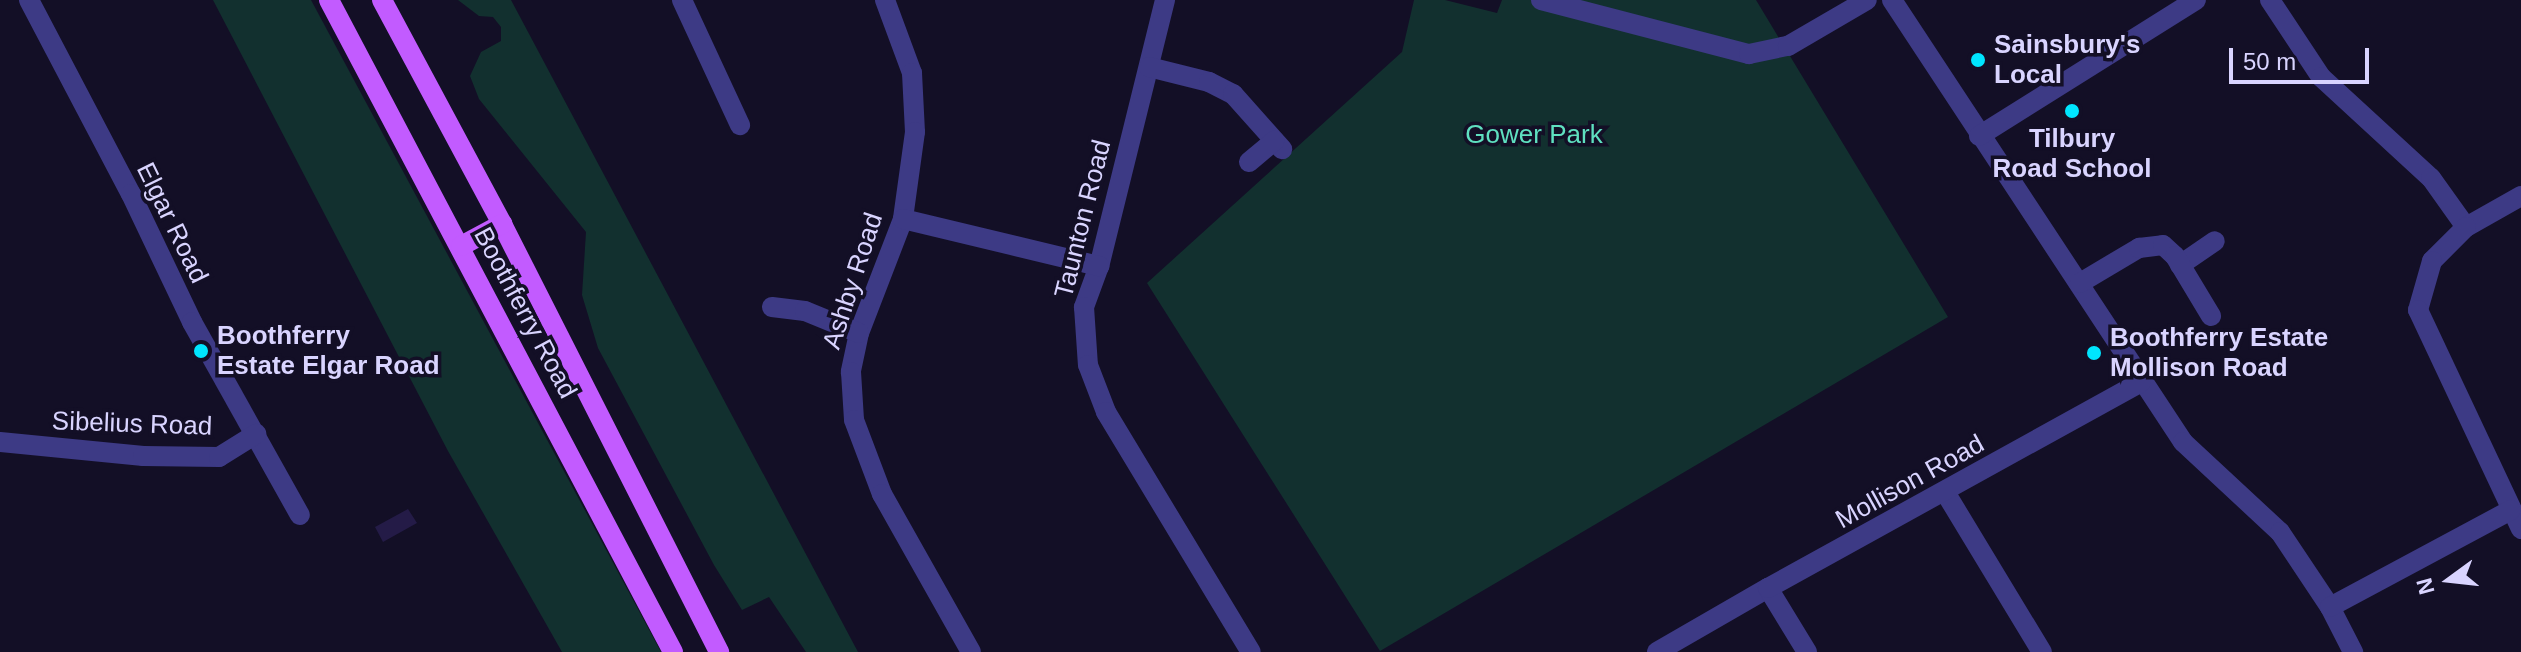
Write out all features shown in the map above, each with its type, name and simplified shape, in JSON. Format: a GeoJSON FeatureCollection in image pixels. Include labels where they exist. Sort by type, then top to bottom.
{"type":"FeatureCollection","features":[{"type":"Feature","properties":{"kind":"main road","name":"Boothferry Road"},"geometry":{"type":"LineString","coordinates":[[329,0],[673,652]]}},
{"type":"Feature","properties":{"kind":"main road","name":"Boothferry Road"},"geometry":{"type":"LineString","coordinates":[[382,0],[502,224],[719,652]]}},
{"type":"Feature","properties":{"kind":"main road"},"geometry":{"type":"LineString","coordinates":[[461,246],[502,224]]}},
{"type":"Feature","properties":{"kind":"street","name":"Elgar Road"},"geometry":{"type":"LineString","coordinates":[[29,0],[131,194],[192,322],[300,515]]}},
{"type":"Feature","properties":{"kind":"street"},"geometry":{"type":"LineString","coordinates":[[682,0],[740,125]]}},
{"type":"Feature","properties":{"kind":"street","name":"Ashby Road"},"geometry":{"type":"LineString","coordinates":[[885,0],[912,73],[915,132],[903,219],[859,333],[851,372],[854,420],[882,494],[971,652]]}},
{"type":"Feature","properties":{"kind":"street","name":"Taunton Road"},"geometry":{"type":"LineString","coordinates":[[1165,0],[1099,266],[1084,307],[1088,365],[1106,412],[1251,652]]}},
{"type":"Feature","properties":{"kind":"street"},"geometry":{"type":"LineString","coordinates":[[1541,0],[1749,54],[1788,46],[1867,0]]}},
{"type":"Feature","properties":{"kind":"street"},"geometry":{"type":"LineString","coordinates":[[1892,0],[2183,442],[2280,532],[2330,607],[2353,652]]}},
{"type":"Feature","properties":{"kind":"street"},"geometry":{"type":"LineString","coordinates":[[1979,136],[2196,0]]}},
{"type":"Feature","properties":{"kind":"street"},"geometry":{"type":"LineString","coordinates":[[2270,0],[2321,77],[2431,178],[2466,227]]}},
{"type":"Feature","properties":{"kind":"street"},"geometry":{"type":"LineString","coordinates":[[1149,67],[1209,82],[1233,94],[1278,145],[1249,162]]}},
{"type":"Feature","properties":{"kind":"street"},"geometry":{"type":"LineString","coordinates":[[2521,196],[2466,227],[2432,261],[2418,310],[2521,529]]}},
{"type":"Feature","properties":{"kind":"street"},"geometry":{"type":"LineString","coordinates":[[903,219],[1099,266]]}},
{"type":"Feature","properties":{"kind":"street"},"geometry":{"type":"LineString","coordinates":[[2180,265],[2215,241]]}},
{"type":"Feature","properties":{"kind":"street"},"geometry":{"type":"LineString","coordinates":[[2080,283],[2139,248],[2163,245],[2180,265],[2211,316]]}},
{"type":"Feature","properties":{"kind":"street"},"geometry":{"type":"LineString","coordinates":[[772,307],[805,311],[859,333]]}},
{"type":"Feature","properties":{"kind":"street","name":"Mollison Road"},"geometry":{"type":"LineString","coordinates":[[1657,652],[2141,382]]}},
{"type":"Feature","properties":{"kind":"street","name":"Sibelius Road"},"geometry":{"type":"LineString","coordinates":[[0,442],[143,456],[219,457],[256,434]]}},
{"type":"Feature","properties":{"kind":"street"},"geometry":{"type":"LineString","coordinates":[[1945,492],[2042,652]]}},
{"type":"Feature","properties":{"kind":"street"},"geometry":{"type":"LineString","coordinates":[[2330,607],[2511,510]]}},
{"type":"Feature","properties":{"kind":"street"},"geometry":{"type":"LineString","coordinates":[[1768,588],[1807,652]]}},
{"type":"Feature","properties":{"kind":"green space"},"geometry":{"type":"Polygon","coordinates":[[[213,0],[311,0],[661,652],[562,652],[448,451],[213,0]]]}},
{"type":"Feature","properties":{"kind":"green space"},"geometry":{"type":"Polygon","coordinates":[[[458,0],[511,0],[858,652],[806,652],[769,597],[742,610],[714,565],[598,348],[582,295],[586,232],[479,99],[470,76],[481,52],[501,41],[501,27],[493,17],[479,16],[458,0]]]}},
{"type":"Feature","properties":{"kind":"green space","name":"Gower Park"},"geometry":{"type":"Polygon","coordinates":[[[1414,0],[1445,0],[1497,13],[1502,0],[1756,0],[1948,317],[1380,651],[1147,283],[1402,52],[1414,0]]]}},
{"type":"Feature","properties":{"kind":"building"},"geometry":{"type":"Polygon","coordinates":[[[408,509],[417,523],[383,542],[375,527],[408,509]]]}},
{"type":"Feature","properties":{"kind":"place","name":"Sainsbury's Local"},"geometry":{"type":"Point","coordinates":[1978,60]}},
{"type":"Feature","properties":{"kind":"place","name":"Tilbury Road School"},"geometry":{"type":"Point","coordinates":[2072,111]}},
{"type":"Feature","properties":{"kind":"place","name":"Boothferry Estate Elgar Road"},"geometry":{"type":"Point","coordinates":[201,351]}},
{"type":"Feature","properties":{"kind":"place","name":"Boothferry Estate Mollison Road"},"geometry":{"type":"Point","coordinates":[2094,353]}}]}
